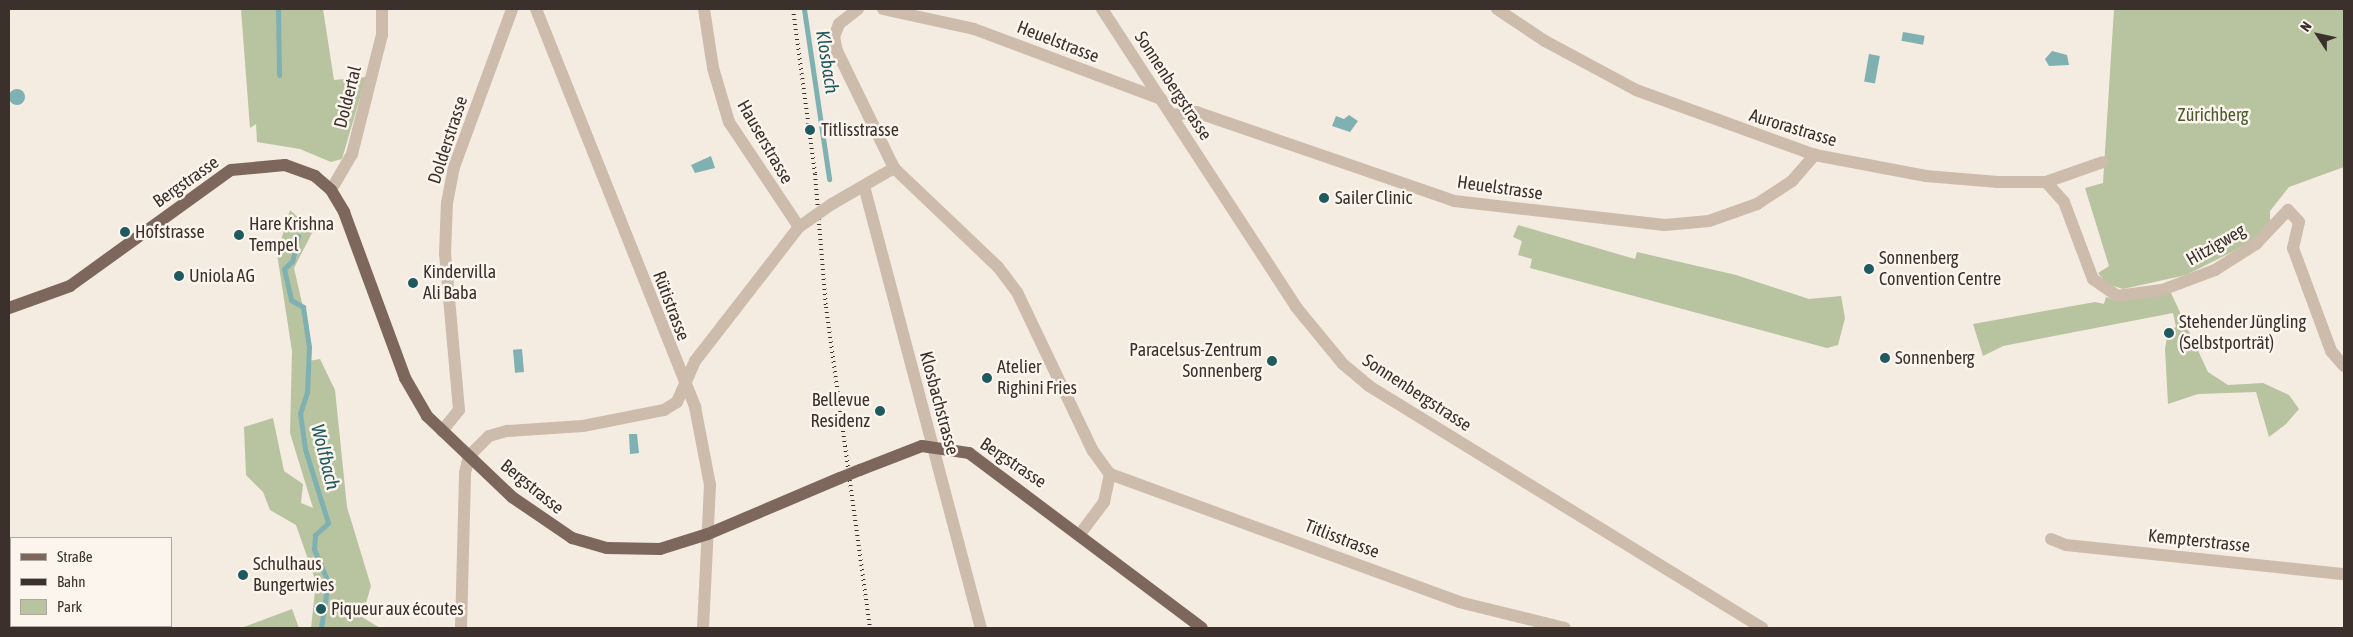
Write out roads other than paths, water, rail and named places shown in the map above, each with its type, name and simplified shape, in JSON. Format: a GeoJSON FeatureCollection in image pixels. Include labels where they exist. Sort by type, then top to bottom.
{"type":"FeatureCollection","features":[{"type":"Feature","properties":{"kind":"main road","name":"Bergstrasse"},"geometry":{"type":"LineString","coordinates":[[9,308],[70,286],[232,170],[286,165],[315,176],[331,190],[344,212],[405,378],[414,397],[442,431],[539,520],[572,538],[633,551],[660,549],[708,534],[860,470],[933,446],[975,456],[1202,628]]}},
{"type":"Feature","properties":{"kind":"street","name":"Doldertal"},"geometry":{"type":"LineString","coordinates":[[331,190],[352,154],[382,35],[382,9]]}},
{"type":"Feature","properties":{"kind":"street","name":"Dolderstrasse"},"geometry":{"type":"LineString","coordinates":[[442,431],[458,410],[445,254],[447,203],[454,167],[512,9]]}},
{"type":"Feature","properties":{"kind":"street","name":"Rütistrasse"},"geometry":{"type":"LineString","coordinates":[[536,9],[695,407],[710,485],[703,628]]}},
{"type":"Feature","properties":{"kind":"street","name":"Hauserstrasse"},"geometry":{"type":"LineString","coordinates":[[704,9],[713,68],[729,122],[804,224]]}},
{"type":"Feature","properties":{"kind":"street"},"geometry":{"type":"LineString","coordinates":[[858,9],[839,24],[834,37],[837,51],[894,168],[968,237],[1017,292],[1093,450],[1110,474],[1104,502],[1080,534]]}},
{"type":"Feature","properties":{"kind":"street","name":"Heuelstrasse"},"geometry":{"type":"LineString","coordinates":[[883,9],[974,29],[1161,99]]}},
{"type":"Feature","properties":{"kind":"street","name":"Sonnenbergstrasse"},"geometry":{"type":"LineString","coordinates":[[1102,9],[1301,314],[1342,364],[1369,386],[1762,628]]}},
{"type":"Feature","properties":{"kind":"street","name":"Aurorastrasse"},"geometry":{"type":"LineString","coordinates":[[1497,9],[1545,41],[1636,90],[1815,155],[1926,176],[2046,182],[2103,162]]}},
{"type":"Feature","properties":{"kind":"street","name":"Heuelstrasse"},"geometry":{"type":"LineString","coordinates":[[1172,115],[1196,112],[1454,201],[1665,225],[1709,221],[1757,204],[1792,181],[1815,155]]}},
{"type":"Feature","properties":{"kind":"street"},"geometry":{"type":"LineString","coordinates":[[461,628],[465,473],[469,456],[489,436],[507,431],[583,426],[667,408],[677,402],[684,382],[695,361],[804,224],[832,204],[894,168]]}},
{"type":"Feature","properties":{"kind":"street","name":"Hitzigweg"},"geometry":{"type":"LineString","coordinates":[[2046,182],[2064,202],[2093,280],[2117,296],[2162,290],[2215,270],[2256,244],[2288,210],[2299,222],[2293,248],[2331,351],[2344,366]]}},
{"type":"Feature","properties":{"kind":"street","name":"Klosbachstrasse"},"geometry":{"type":"LineString","coordinates":[[864,186],[981,628]]}},
{"type":"Feature","properties":{"kind":"street","name":"Titlisstrasse"},"geometry":{"type":"LineString","coordinates":[[1110,474],[1459,602],[1565,628]]}},
{"type":"Feature","properties":{"kind":"street","name":"Kempterstrasse"},"geometry":{"type":"LineString","coordinates":[[2051,539],[2066,544],[2344,574]]}},
{"type":"Feature","properties":{"kind":"water"},"geometry":{"type":"Polygon","coordinates":[[[1903,32],[1925,36],[1923,45],[1901,41],[1903,32]]]}},
{"type":"Feature","properties":{"kind":"water"},"geometry":{"type":"Polygon","coordinates":[[[2052,51],[2067,55],[2069,65],[2049,66],[2045,59],[2052,51]]]}},
{"type":"Feature","properties":{"kind":"water"},"geometry":{"type":"Polygon","coordinates":[[[1869,54],[1880,56],[1875,83],[1864,82],[1869,54]]]}},
{"type":"Feature","properties":{"kind":"water"},"geometry":{"type":"Polygon","coordinates":[[[17,89],[23,91],[25,97],[23,103],[17,105],[11,103],[9,97],[11,91],[17,89]]]}},
{"type":"Feature","properties":{"kind":"water"},"geometry":{"type":"Polygon","coordinates":[[[1349,115],[1358,121],[1350,132],[1332,126],[1336,116],[1344,119],[1349,115]]]}},
{"type":"Feature","properties":{"kind":"water"},"geometry":{"type":"Polygon","coordinates":[[[711,156],[715,168],[695,173],[691,165],[711,156]]]}},
{"type":"Feature","properties":{"kind":"water"},"geometry":{"type":"Polygon","coordinates":[[[522,349],[524,372],[515,373],[513,350],[522,349]]]}},
{"type":"Feature","properties":{"kind":"water"},"geometry":{"type":"Polygon","coordinates":[[[629,434],[637,434],[639,453],[630,454],[629,434]]]}},
{"type":"Feature","properties":{"kind":"waterway","name":"Wolfbach"},"geometry":{"type":"LineString","coordinates":[[278,9],[279,75]]}},
{"type":"Feature","properties":{"kind":"waterway","name":"Klosbach"},"geometry":{"type":"LineString","coordinates":[[804,9],[829,179]]}},
{"type":"Feature","properties":{"kind":"waterway","name":"Wolfbach"},"geometry":{"type":"LineString","coordinates":[[298,236],[292,261],[284,269],[291,300],[303,307],[309,347],[307,392],[300,413],[305,449],[328,523],[315,535],[314,549],[328,582],[321,628]]}},
{"type":"Feature","properties":{"kind":"railway"},"geometry":{"type":"LineString","coordinates":[[793,9],[815,174],[826,307],[870,628]]}},
{"type":"Feature","properties":{"kind":"place","name":"Titlisstrasse"},"geometry":{"type":"Point","coordinates":[810,130]}},
{"type":"Feature","properties":{"kind":"place","name":"Sailer Clinic"},"geometry":{"type":"Point","coordinates":[1324,198]}},
{"type":"Feature","properties":{"kind":"place","name":"Hofstrasse"},"geometry":{"type":"Point","coordinates":[125,232]}},
{"type":"Feature","properties":{"kind":"place","name":"Hare Krishna Tempel"},"geometry":{"type":"Point","coordinates":[239,235]}},
{"type":"Feature","properties":{"kind":"place","name":"Sonnenberg Convention Centre"},"geometry":{"type":"Point","coordinates":[1869,269]}},
{"type":"Feature","properties":{"kind":"place","name":"Uniola AG"},"geometry":{"type":"Point","coordinates":[179,276]}},
{"type":"Feature","properties":{"kind":"place","name":"Kindervilla Ali Baba"},"geometry":{"type":"Point","coordinates":[413,283]}},
{"type":"Feature","properties":{"kind":"place","name":"Stehender Jüngling (Selbstporträt)"},"geometry":{"type":"Point","coordinates":[2169,333]}},
{"type":"Feature","properties":{"kind":"place","name":"Sonnenberg"},"geometry":{"type":"Point","coordinates":[1885,358]}},
{"type":"Feature","properties":{"kind":"place","name":"Paracelsus-Zentrum Sonnenberg"},"geometry":{"type":"Point","coordinates":[1272,361]}},
{"type":"Feature","properties":{"kind":"place","name":"Atelier Righini Fries"},"geometry":{"type":"Point","coordinates":[987,378]}},
{"type":"Feature","properties":{"kind":"place","name":"Bellevue Residenz"},"geometry":{"type":"Point","coordinates":[880,411]}},
{"type":"Feature","properties":{"kind":"place","name":"Schulhaus Bungertwies"},"geometry":{"type":"Point","coordinates":[243,575]}},
{"type":"Feature","properties":{"kind":"place","name":"Piqueur aux écoutes"},"geometry":{"type":"Point","coordinates":[321,609]}},
{"type":"Feature","properties":{"kind":"park label","name":"Zürichberg"},"geometry":{"type":"Point","coordinates":[2213,115]}}]}
